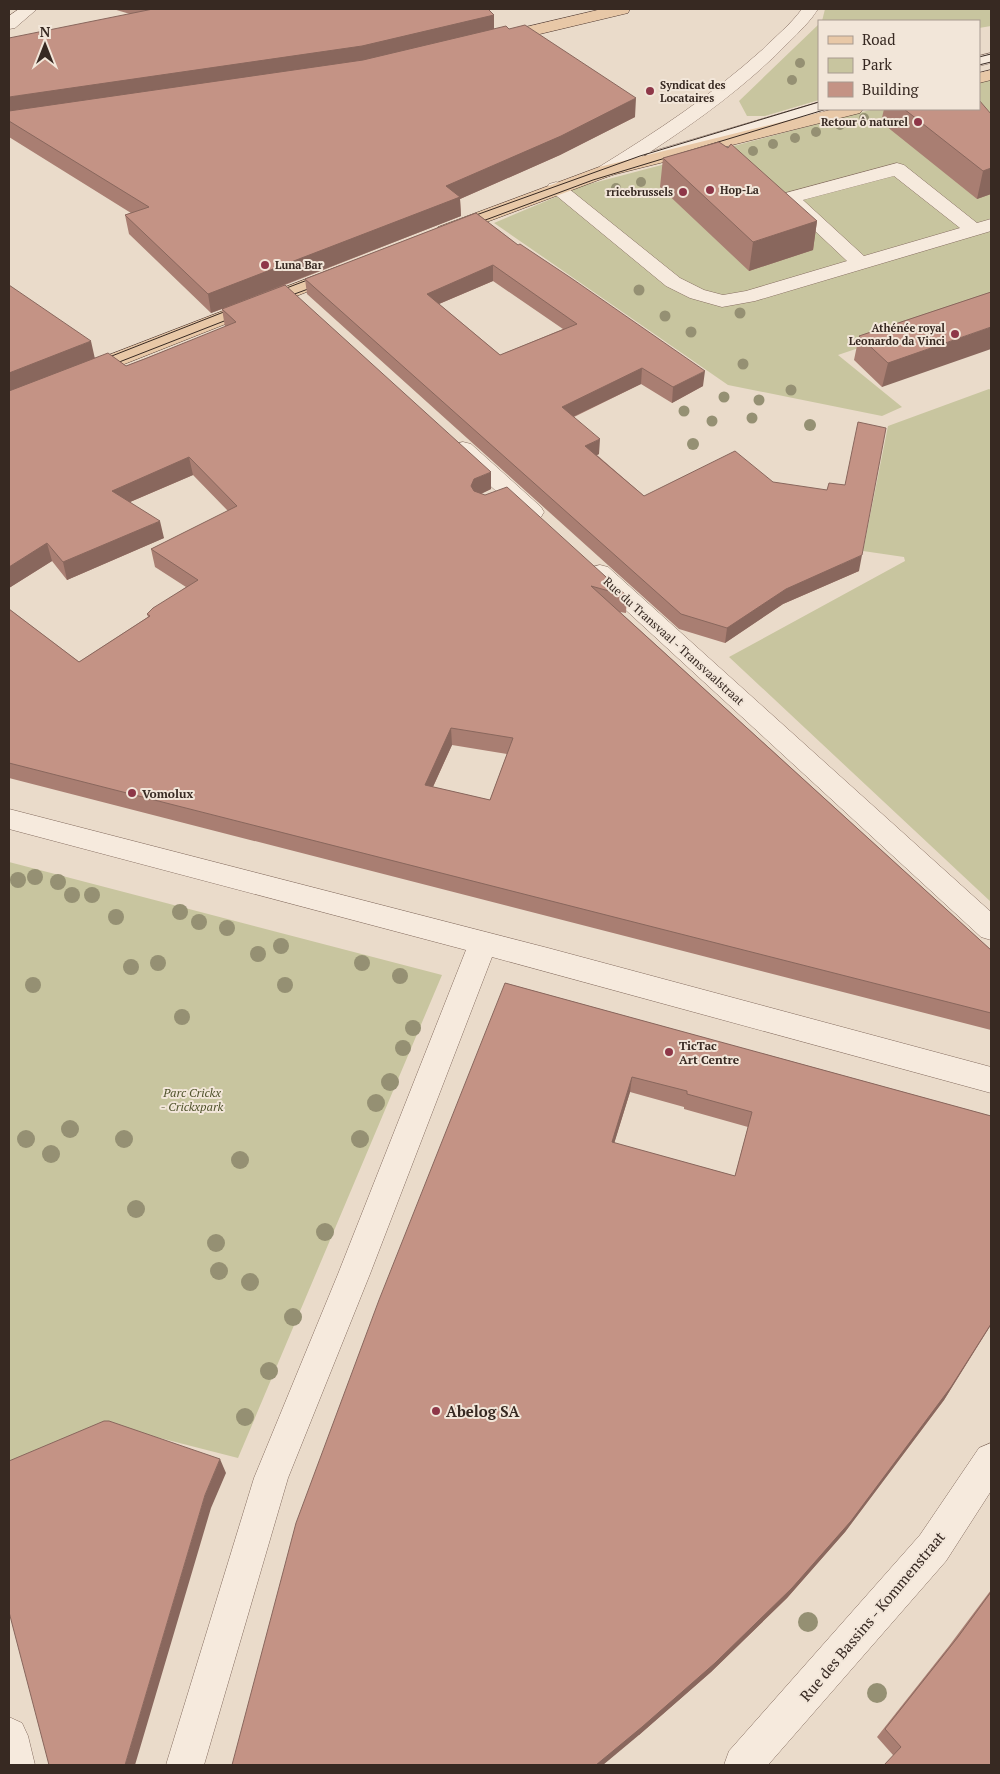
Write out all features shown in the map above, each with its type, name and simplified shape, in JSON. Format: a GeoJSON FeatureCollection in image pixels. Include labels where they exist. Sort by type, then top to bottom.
{"type":"FeatureCollection","features":[{"type":"Feature","properties":{"kind":"main road"},"geometry":{"type":"LineString","coordinates":[[479,44],[622,9]]}},
{"type":"Feature","properties":{"kind":"main road"},"geometry":{"type":"LineString","coordinates":[[428,237],[556,188],[606,172],[850,110]]}},
{"type":"Feature","properties":{"kind":"main road"},"geometry":{"type":"LineString","coordinates":[[63,380],[298,299],[354,266]]}},
{"type":"Feature","properties":{"kind":"street"},"geometry":{"type":"LineString","coordinates":[[9,24],[29,9]]}},
{"type":"Feature","properties":{"kind":"street"},"geometry":{"type":"LineString","coordinates":[[606,172],[695,114],[764,57],[805,17],[810,9]]}},
{"type":"Feature","properties":{"kind":"street"},"geometry":{"type":"LineString","coordinates":[[606,172],[702,141],[818,107]]}},
{"type":"Feature","properties":{"kind":"street"},"geometry":{"type":"LineString","coordinates":[[860,263],[788,198],[897,168],[982,228]]}},
{"type":"Feature","properties":{"kind":"street"},"geometry":{"type":"LineString","coordinates":[[556,188],[673,282],[696,294],[722,300],[748,297],[982,228]]}},
{"type":"Feature","properties":{"kind":"street"},"geometry":{"type":"LineString","coordinates":[[444,432],[501,495],[546,525]]}},
{"type":"Feature","properties":{"kind":"street","name":"Rue du Transvaal - Transvaalstraat"},"geometry":{"type":"LineString","coordinates":[[582,558],[991,929]]}},
{"type":"Feature","properties":{"kind":"street"},"geometry":{"type":"LineString","coordinates":[[9,818],[991,1080]]}},
{"type":"Feature","properties":{"kind":"street"},"geometry":{"type":"LineString","coordinates":[[185,1765],[270,1478],[354,1274],[483,943]]}},
{"type":"Feature","properties":{"kind":"street","name":"Rue des Bassins - Kommenstraat"},"geometry":{"type":"LineString","coordinates":[[743,1765],[933,1548],[991,1460]]}},
{"type":"Feature","properties":{"kind":"street"},"geometry":{"type":"LineString","coordinates":[[9,1736],[16,1765]]}},
{"type":"Feature","properties":{"kind":"green space"},"geometry":{"type":"Polygon","coordinates":[[[825,9],[991,9],[991,26],[980,28],[980,20],[822,20],[825,9]]]}},
{"type":"Feature","properties":{"kind":"green space"},"geometry":{"type":"Polygon","coordinates":[[[818,25],[818,100],[765,116],[747,116],[739,101],[818,25]]]}},
{"type":"Feature","properties":{"kind":"green space"},"geometry":{"type":"Polygon","coordinates":[[[991,78],[991,303],[838,355],[902,407],[882,416],[728,385],[494,223],[582,186],[870,110],[980,110],[980,81],[991,78]]]}},
{"type":"Feature","properties":{"kind":"green space"},"geometry":{"type":"Polygon","coordinates":[[[989,389],[991,390],[991,902],[729,657],[905,561],[904,557],[863,551],[888,426],[989,389]]]}},
{"type":"Feature","properties":{"kind":"green space","name":"Parc Crickx - Crickxpark"},"geometry":{"type":"Polygon","coordinates":[[[9,862],[442,975],[238,1458],[109,1425],[9,1466],[9,862]]]}},
{"type":"Feature","properties":{"kind":"building"},"geometry":{"type":"Polygon","coordinates":[[[153,9],[488,9],[494,15],[362,46],[9,97],[9,38],[153,9]]]}},
{"type":"Feature","properties":{"kind":"building"},"geometry":{"type":"Polygon","coordinates":[[[525,25],[636,98],[561,136],[446,186],[460,197],[208,294],[125,215],[149,207],[9,121],[9,111],[363,60],[506,26],[509,29],[525,25]]]}},
{"type":"Feature","properties":{"kind":"building"},"geometry":{"type":"Polygon","coordinates":[[[980,101],[991,114],[991,168],[983,171],[905,110],[980,110],[980,101]]]}},
{"type":"Feature","properties":{"kind":"building"},"geometry":{"type":"Polygon","coordinates":[[[719,142],[728,148],[731,144],[817,221],[753,242],[663,158],[719,142]]]}},
{"type":"Feature","properties":{"kind":"building"},"geometry":{"type":"Polygon","coordinates":[[[476,213],[518,245],[520,244],[571,278],[705,371],[673,387],[642,368],[562,407],[600,439],[585,446],[644,496],[735,451],[773,482],[827,490],[829,483],[845,485],[858,422],[886,428],[862,555],[786,589],[727,628],[681,614],[305,279],[476,213]],[[493,265],[427,294],[500,355],[577,324],[493,265]]]}},
{"type":"Feature","properties":{"kind":"building"},"geometry":{"type":"Polygon","coordinates":[[[9,285],[91,341],[9,373],[9,285]]]}},
{"type":"Feature","properties":{"kind":"building"},"geometry":{"type":"Polygon","coordinates":[[[285,285],[491,472],[474,479],[471,486],[474,491],[485,495],[507,487],[627,596],[591,586],[991,950],[991,1013],[9,763],[9,609],[79,662],[150,616],[147,614],[153,608],[198,580],[151,549],[237,506],[189,457],[112,491],[160,521],[63,562],[47,543],[9,567],[9,391],[108,353],[126,366],[236,322],[222,309],[285,285]],[[451,728],[425,785],[490,800],[513,738],[451,728]]]}},
{"type":"Feature","properties":{"kind":"building"},"geometry":{"type":"Polygon","coordinates":[[[991,292],[991,327],[888,363],[859,336],[991,292]]]}},
{"type":"Feature","properties":{"kind":"building"},"geometry":{"type":"Polygon","coordinates":[[[505,983],[991,1116],[991,1324],[951,1387],[851,1521],[792,1588],[715,1663],[596,1765],[232,1765],[296,1523],[379,1300],[505,983]],[[632,1077],[612,1142],[735,1176],[752,1112],[687,1094],[687,1091],[632,1077]]]}},
{"type":"Feature","properties":{"kind":"building"},"geometry":{"type":"Polygon","coordinates":[[[104,1421],[109,1421],[220,1459],[205,1495],[125,1765],[49,1765],[9,1612],[9,1461],[104,1421]]]}},
{"type":"Feature","properties":{"kind":"building"},"geometry":{"type":"Polygon","coordinates":[[[991,1592],[991,1765],[884,1765],[901,1747],[885,1729],[991,1592]]]}},
{"type":"Feature","properties":{"kind":"tram line"},"geometry":{"type":"LineString","coordinates":[[980,57],[991,54]]}},
{"type":"Feature","properties":{"kind":"tram line"},"geometry":{"type":"LineString","coordinates":[[980,65],[991,62]]}},
{"type":"Feature","properties":{"kind":"tram line"},"geometry":{"type":"LineString","coordinates":[[465,219],[640,156],[818,102]]}},
{"type":"Feature","properties":{"kind":"tram line"},"geometry":{"type":"LineString","coordinates":[[472,225],[593,180],[824,110]]}},
{"type":"Feature","properties":{"kind":"tram line"},"geometry":{"type":"LineString","coordinates":[[276,292],[318,276]]}},
{"type":"Feature","properties":{"kind":"tram line"},"geometry":{"type":"LineString","coordinates":[[281,299],[319,285]]}},
{"type":"Feature","properties":{"kind":"tram line"},"geometry":{"type":"LineString","coordinates":[[99,361],[234,308]]}},
{"type":"Feature","properties":{"kind":"tram line"},"geometry":{"type":"LineString","coordinates":[[109,366],[237,316]]}},
{"type":"Feature","properties":{"kind":"place","name":"Syndicat des Locataires"},"geometry":{"type":"Point","coordinates":[650,91]}},
{"type":"Feature","properties":{"kind":"place","name":"Retour ô naturel"},"geometry":{"type":"Point","coordinates":[918,122]}},
{"type":"Feature","properties":{"kind":"place","name":"Hop-La"},"geometry":{"type":"Point","coordinates":[710,190]}},
{"type":"Feature","properties":{"kind":"place","name":"rricebrussels"},"geometry":{"type":"Point","coordinates":[683,192]}},
{"type":"Feature","properties":{"kind":"place","name":"Luna Bar"},"geometry":{"type":"Point","coordinates":[265,265]}},
{"type":"Feature","properties":{"kind":"place","name":"Athénée royal Leonardo da Vinci"},"geometry":{"type":"Point","coordinates":[955,334]}},
{"type":"Feature","properties":{"kind":"place","name":"Vomolux"},"geometry":{"type":"Point","coordinates":[132,793]}},
{"type":"Feature","properties":{"kind":"place","name":"TicTac Art Centre"},"geometry":{"type":"Point","coordinates":[669,1052]}},
{"type":"Feature","properties":{"kind":"place","name":"Abelog SA"},"geometry":{"type":"Point","coordinates":[436,1411]}}]}
